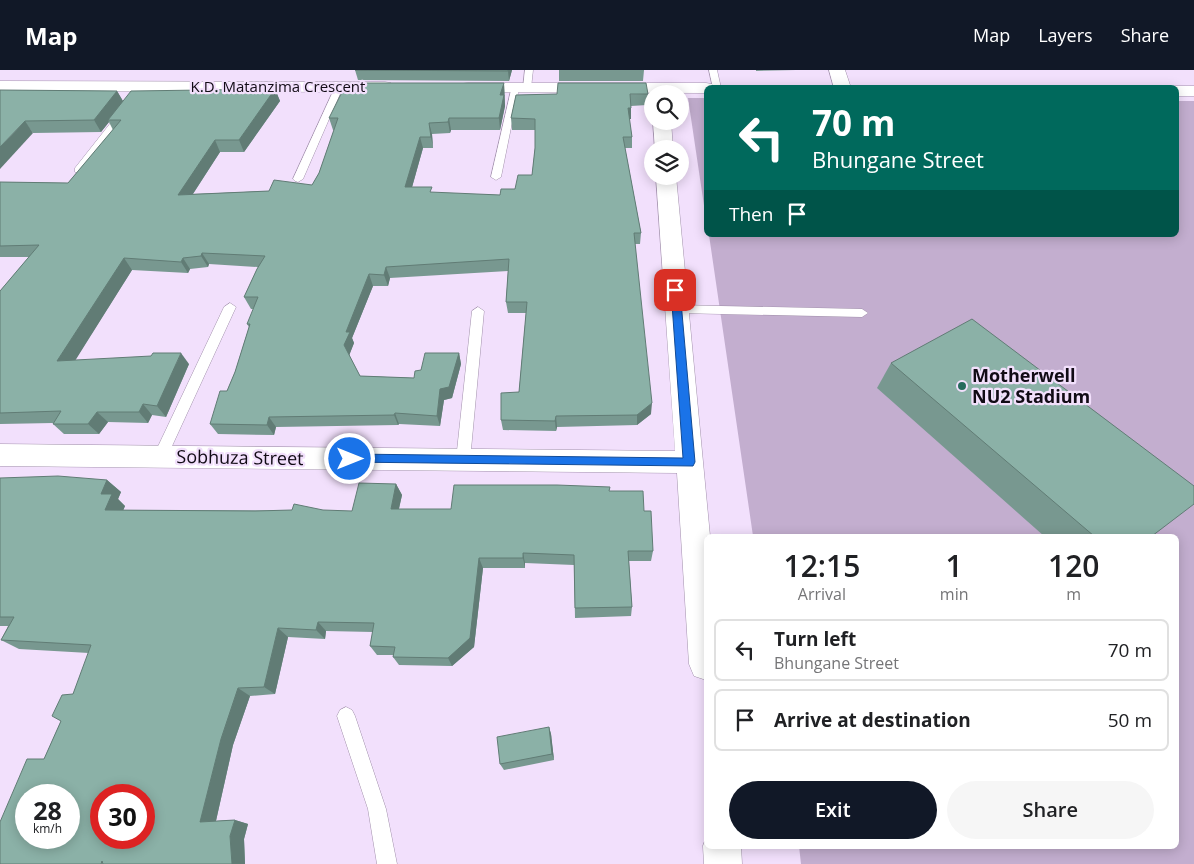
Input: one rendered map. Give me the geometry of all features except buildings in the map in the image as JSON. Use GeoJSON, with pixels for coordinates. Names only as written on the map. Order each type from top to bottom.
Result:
{"type":"FeatureCollection","features":[{"type":"Feature","properties":{"kind":"street"},"geometry":{"type":"LineString","coordinates":[[339,87],[346,70]]}},
{"type":"Feature","properties":{"kind":"street"},"geometry":{"type":"LineString","coordinates":[[837,70],[842,85]]}},
{"type":"Feature","properties":{"kind":"street","name":"K.D. Matanzima Crescent"},"geometry":{"type":"LineString","coordinates":[[0,86],[138,94],[339,87],[397,88]]}},
{"type":"Feature","properties":{"kind":"street"},"geometry":{"type":"LineString","coordinates":[[456,88],[644,91]]}},
{"type":"Feature","properties":{"kind":"street"},"geometry":{"type":"LineString","coordinates":[[689,89],[704,88]]}},
{"type":"Feature","properties":{"kind":"street"},"geometry":{"type":"LineString","coordinates":[[1179,91],[1194,91]]}},
{"type":"Feature","properties":{"kind":"street"},"geometry":{"type":"LineString","coordinates":[[667,185],[704,640]]}},
{"type":"Feature","properties":{"kind":"street","name":"Sobhuza Street"},"geometry":{"type":"LineString","coordinates":[[0,455],[689,462]]}},
{"type":"Feature","properties":{"kind":"street"},"geometry":{"type":"LineString","coordinates":[[722,849],[723,864]]}},
{"type":"Feature","properties":{"kind":"lane"},"geometry":{"type":"LineString","coordinates":[[496,176],[521,88],[529,70]]}},
{"type":"Feature","properties":{"kind":"lane"},"geometry":{"type":"LineString","coordinates":[[713,70],[717,85]]}},
{"type":"Feature","properties":{"kind":"lane"},"geometry":{"type":"LineString","coordinates":[[298,179],[339,87]]}},
{"type":"Feature","properties":{"kind":"lane"},"geometry":{"type":"LineString","coordinates":[[78,170],[138,94]]}},
{"type":"Feature","properties":{"kind":"lane"},"geometry":{"type":"LineString","coordinates":[[160,457],[230,307]]}},
{"type":"Feature","properties":{"kind":"lane"},"geometry":{"type":"LineString","coordinates":[[677,309],[862,313]]}},
{"type":"Feature","properties":{"kind":"lane"},"geometry":{"type":"LineString","coordinates":[[463,460],[478,311]]}},
{"type":"Feature","properties":{"kind":"lane"},"geometry":{"type":"LineString","coordinates":[[346,716],[377,809],[387,864]]}},
{"type":"Feature","properties":{"kind":"shaded area"},"geometry":{"type":"Polygon","coordinates":[[[689,98],[704,98],[704,206],[689,98]]]}},
{"type":"Feature","properties":{"kind":"shaded area","name":"Motherwell NU2 Stadium"},"geometry":{"type":"Polygon","coordinates":[[[1179,101],[1194,101],[1194,864],[801,864],[799,849],[1179,849],[1179,534],[753,534],[709,237],[1179,237],[1179,101]]]}},
{"type":"Feature","properties":{"kind":"place","name":"Motherwell NU2 Stadium"},"geometry":{"type":"Point","coordinates":[962,386]}},
{"type":"Feature","properties":{"kind":"route"},"geometry":{"type":"LineString","coordinates":[[350,459],[689,462],[675,290]]}}]}
